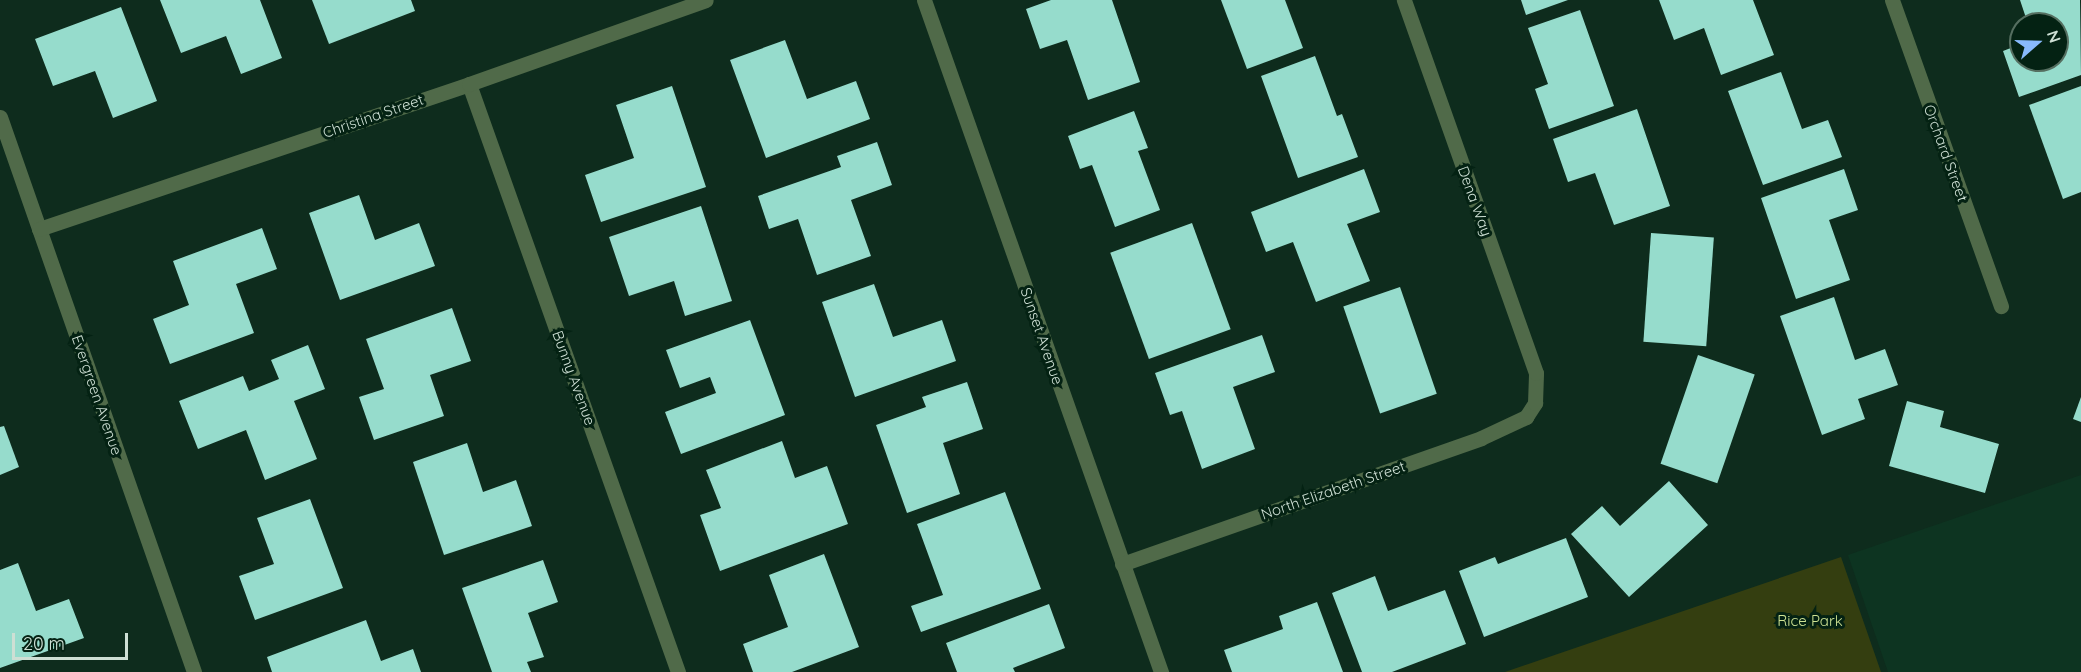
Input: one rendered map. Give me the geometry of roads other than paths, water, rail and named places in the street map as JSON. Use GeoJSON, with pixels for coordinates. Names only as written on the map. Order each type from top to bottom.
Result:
{"type":"FeatureCollection","features":[{"type":"Feature","properties":{"kind":"street","name":"Christina Street"},"geometry":{"type":"LineString","coordinates":[[39,229],[469,84],[706,0]]}},
{"type":"Feature","properties":{"kind":"street","name":"Sunset Avenue"},"geometry":{"type":"LineString","coordinates":[[924,0],[1161,672]]}},
{"type":"Feature","properties":{"kind":"street","name":"Dena Way"},"geometry":{"type":"LineString","coordinates":[[1404,0],[1536,373],[1535,403]]}},
{"type":"Feature","properties":{"kind":"street","name":"Orchard Street"},"geometry":{"type":"LineString","coordinates":[[1892,0],[2001,306]]}},
{"type":"Feature","properties":{"kind":"street","name":"Bunny Avenue"},"geometry":{"type":"LineString","coordinates":[[469,84],[678,672]]}},
{"type":"Feature","properties":{"kind":"street","name":"Evergreen Avenue"},"geometry":{"type":"LineString","coordinates":[[0,117],[194,672]]}},
{"type":"Feature","properties":{"kind":"street","name":"North Elizabeth Street"},"geometry":{"type":"LineString","coordinates":[[1122,564],[1481,438],[1526,417],[1535,403]]}},
{"type":"Feature","properties":{"kind":"park label","name":"Rice Park"},"geometry":{"type":"Point","coordinates":[1810,621]}}]}
